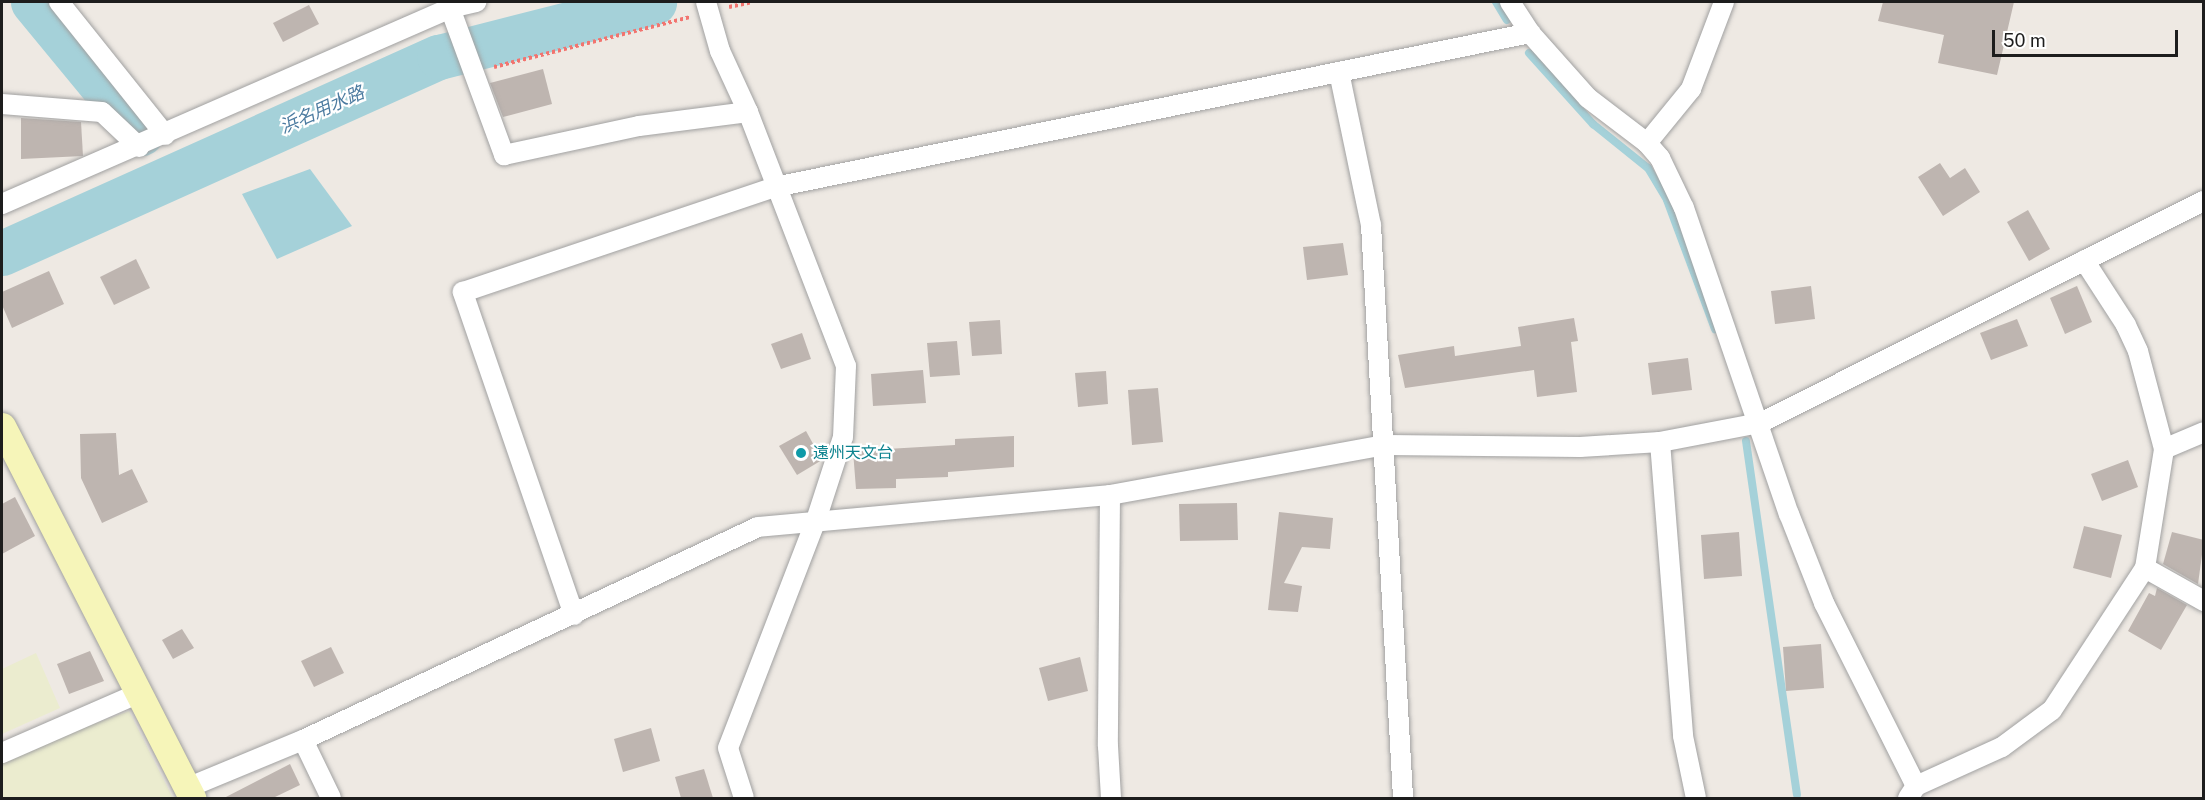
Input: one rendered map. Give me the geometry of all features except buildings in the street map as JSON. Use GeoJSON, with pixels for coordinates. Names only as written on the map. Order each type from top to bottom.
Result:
{"type":"FeatureCollection","features":[{"type":"Feature","properties":{"kind":"street"},"geometry":{"type":"LineString","coordinates":[[58,2],[165,135]]}},
{"type":"Feature","properties":{"kind":"street"},"geometry":{"type":"LineString","coordinates":[[2,204],[139,147],[450,8],[476,2]]}},
{"type":"Feature","properties":{"kind":"street"},"geometry":{"type":"LineString","coordinates":[[1510,2],[1530,33],[1588,98],[1647,143],[1660,158],[1684,207],[1760,423],[1788,514],[1824,603],[1912,792],[2002,747],[2052,710],[2145,568],[2164,448],[2138,351],[2126,324],[2084,260]]}},
{"type":"Feature","properties":{"kind":"street"},"geometry":{"type":"LineString","coordinates":[[1647,143],[1691,89],[1724,2]]}},
{"type":"Feature","properties":{"kind":"street"},"geometry":{"type":"LineString","coordinates":[[707,7],[720,51],[748,112],[775,187],[846,366],[843,436],[816,520],[728,748],[744,798]]}},
{"type":"Feature","properties":{"kind":"street"},"geometry":{"type":"LineString","coordinates":[[450,8],[504,155],[639,126],[748,112]]}},
{"type":"Feature","properties":{"kind":"street"},"geometry":{"type":"LineString","coordinates":[[574,615],[463,292],[775,187],[1530,33]]}},
{"type":"Feature","properties":{"kind":"street"},"geometry":{"type":"LineString","coordinates":[[1339,72],[1371,225],[1374,333],[1386,445],[1403,798]]}},
{"type":"Feature","properties":{"kind":"street"},"geometry":{"type":"LineString","coordinates":[[2,104],[102,112],[139,147]]}},
{"type":"Feature","properties":{"kind":"street"},"geometry":{"type":"LineString","coordinates":[[2,426],[189,793],[758,527],[1110,495],[1386,445],[1580,447],[1660,442],[1760,423],[2204,201]]}},
{"type":"Feature","properties":{"kind":"street"},"geometry":{"type":"LineString","coordinates":[[2164,448],[2204,432]]}},
{"type":"Feature","properties":{"kind":"street"},"geometry":{"type":"LineString","coordinates":[[1660,442],[1683,736],[1696,798]]}},
{"type":"Feature","properties":{"kind":"street"},"geometry":{"type":"LineString","coordinates":[[1110,495],[1108,746],[1111,798]]}},
{"type":"Feature","properties":{"kind":"street"},"geometry":{"type":"LineString","coordinates":[[2145,568],[2204,601]]}},
{"type":"Feature","properties":{"kind":"street"},"geometry":{"type":"LineString","coordinates":[[2,753],[137,694]]}},
{"type":"Feature","properties":{"kind":"street"},"geometry":{"type":"LineString","coordinates":[[303,740],[331,798]]}},
{"type":"Feature","properties":{"kind":"path"},"geometry":{"type":"LineString","coordinates":[[472,73],[707,7]]}},
{"type":"Feature","properties":{"kind":"green space"},"geometry":{"type":"Polygon","coordinates":[[[36,653],[60,708],[2,734],[2,669],[36,653]]]}},
{"type":"Feature","properties":{"kind":"green space"},"geometry":{"type":"Polygon","coordinates":[[[129,711],[173,798],[2,798],[2,758],[129,711]]]}},
{"type":"Feature","properties":{"kind":"water"},"geometry":{"type":"Polygon","coordinates":[[[310,169],[352,226],[277,259],[242,194],[310,169]]]}},
{"type":"Feature","properties":{"kind":"waterway"},"geometry":{"type":"LineString","coordinates":[[33,2],[141,133]]}},
{"type":"Feature","properties":{"kind":"waterway","name":"浜名用水路"},"geometry":{"type":"LineString","coordinates":[[2,253],[439,57],[654,2]]}},
{"type":"Feature","properties":{"kind":"waterway"},"geometry":{"type":"LineString","coordinates":[[1496,2],[1507,20]]}},
{"type":"Feature","properties":{"kind":"waterway"},"geometry":{"type":"LineString","coordinates":[[1529,53],[1593,124],[1648,168],[1667,200],[1715,329]]}},
{"type":"Feature","properties":{"kind":"waterway"},"geometry":{"type":"LineString","coordinates":[[1746,441],[1797,794]]}},
{"type":"Feature","properties":{"kind":"place","name":"遠州天文台"},"geometry":{"type":"Point","coordinates":[801,453]}}]}
